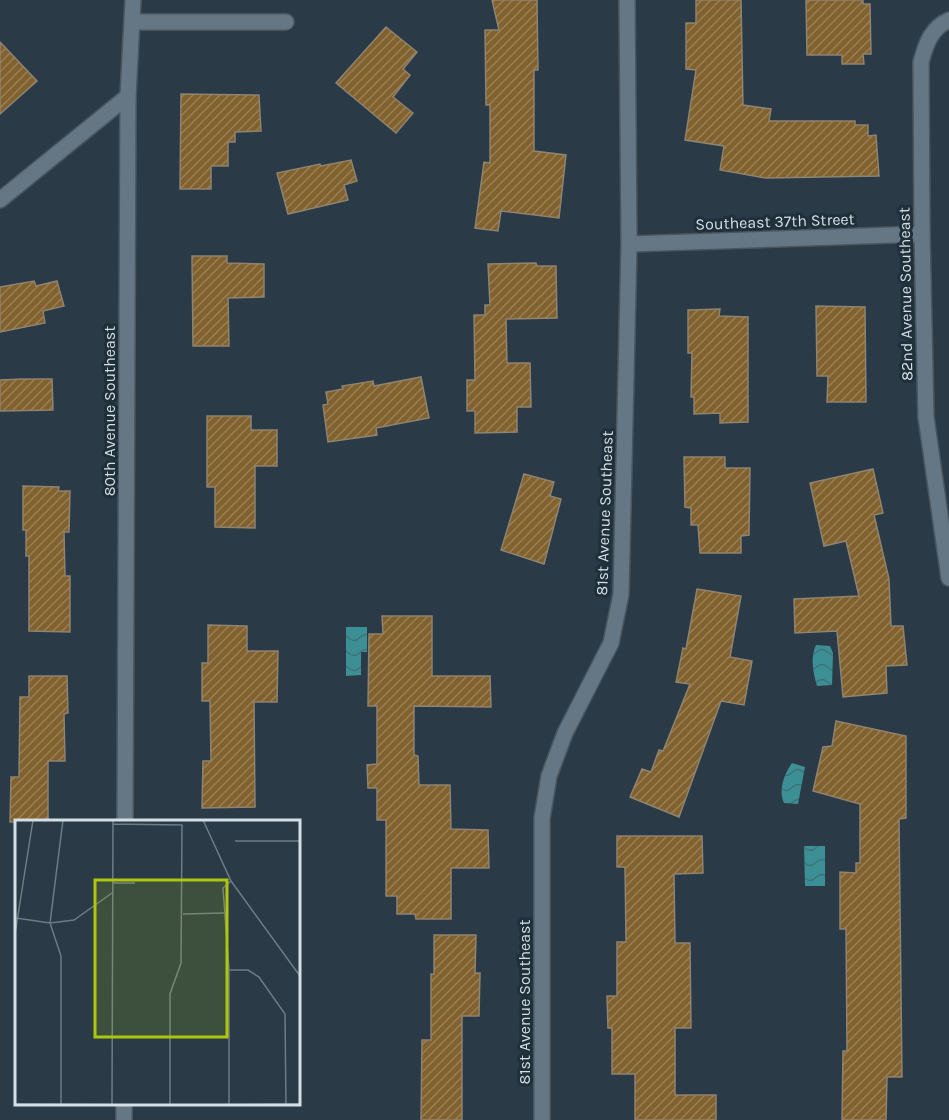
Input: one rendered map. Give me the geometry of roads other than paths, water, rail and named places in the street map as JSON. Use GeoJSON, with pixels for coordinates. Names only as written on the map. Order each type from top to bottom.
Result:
{"type":"FeatureCollection","features":[{"type":"Feature","properties":{"kind":"street","name":"80th Avenue Southeast"},"geometry":{"type":"LineString","coordinates":[[125,820],[128,96],[133,0]]}},
{"type":"Feature","properties":{"kind":"street","name":"81st Avenue Southeast"},"geometry":{"type":"LineString","coordinates":[[542,1120],[542,818],[549,776],[565,733],[611,643],[621,594],[629,244],[627,0]]}},
{"type":"Feature","properties":{"kind":"street","name":"82nd Avenue Southeast"},"geometry":{"type":"LineString","coordinates":[[949,20],[942,23],[928,38],[921,62],[926,417],[949,578]]}},
{"type":"Feature","properties":{"kind":"street"},"geometry":{"type":"LineString","coordinates":[[133,22],[286,22]]}},
{"type":"Feature","properties":{"kind":"street"},"geometry":{"type":"LineString","coordinates":[[0,200],[128,96]]}},
{"type":"Feature","properties":{"kind":"street","name":"Southeast 37th Street"},"geometry":{"type":"LineString","coordinates":[[629,244],[922,234]]}},
{"type":"Feature","properties":{"kind":"water"},"geometry":{"type":"Polygon","coordinates":[[[346,627],[367,627],[367,652],[361,652],[361,675],[346,676],[346,627]]]}},
{"type":"Feature","properties":{"kind":"water"},"geometry":{"type":"Polygon","coordinates":[[[816,645],[830,646],[833,653],[832,685],[817,686],[813,665],[816,645]]]}},
{"type":"Feature","properties":{"kind":"water"},"geometry":{"type":"Polygon","coordinates":[[[792,763],[805,767],[798,804],[784,803],[782,798],[783,783],[792,763]]]}},
{"type":"Feature","properties":{"kind":"water"},"geometry":{"type":"Polygon","coordinates":[[[804,846],[825,846],[825,886],[805,886],[804,846]]]}}]}
